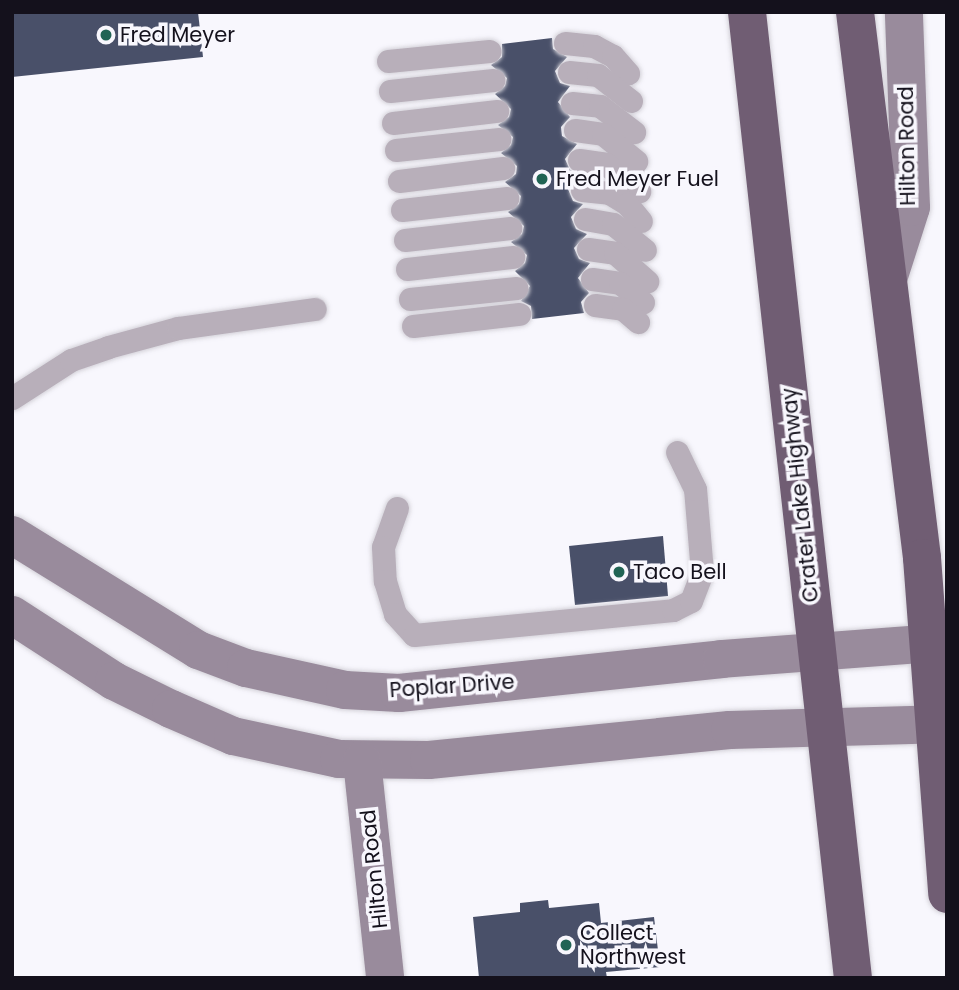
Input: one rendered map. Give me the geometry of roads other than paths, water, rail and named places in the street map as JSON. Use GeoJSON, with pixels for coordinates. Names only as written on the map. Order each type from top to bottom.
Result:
{"type":"FeatureCollection","features":[{"type":"Feature","properties":{"kind":"highway","name":"Crater Lake Highway"},"geometry":{"type":"LineString","coordinates":[[747,12],[853,978]]}},
{"type":"Feature","properties":{"kind":"highway"},"geometry":{"type":"LineString","coordinates":[[855,12],[938,643],[947,894]]}},
{"type":"Feature","properties":{"kind":"main road","name":"Hilton Road"},"geometry":{"type":"LineString","coordinates":[[889,276],[911,206],[904,12]]}},
{"type":"Feature","properties":{"kind":"main road","name":"Poplar Drive"},"geometry":{"type":"LineString","coordinates":[[12,535],[198,650],[246,668],[345,690],[441,690],[817,652],[938,643]]}},
{"type":"Feature","properties":{"kind":"main road"},"geometry":{"type":"LineString","coordinates":[[12,615],[114,681],[233,736],[300,754],[362,761],[429,760],[730,730],[940,724]]}},
{"type":"Feature","properties":{"kind":"main road","name":"Hilton Road"},"geometry":{"type":"LineString","coordinates":[[362,761],[385,978]]}},
{"type":"Feature","properties":{"kind":"lane"},"geometry":{"type":"LineString","coordinates":[[565,43],[594,46],[613,56],[628,73]]}},
{"type":"Feature","properties":{"kind":"lane"},"geometry":{"type":"LineString","coordinates":[[388,61],[490,51]]}},
{"type":"Feature","properties":{"kind":"lane"},"geometry":{"type":"LineString","coordinates":[[569,72],[598,75],[631,101]]}},
{"type":"Feature","properties":{"kind":"lane"},"geometry":{"type":"LineString","coordinates":[[390,91],[493,80]]}},
{"type":"Feature","properties":{"kind":"lane"},"geometry":{"type":"LineString","coordinates":[[572,103],[600,106],[634,132]]}},
{"type":"Feature","properties":{"kind":"lane"},"geometry":{"type":"LineString","coordinates":[[393,123],[497,111]]}},
{"type":"Feature","properties":{"kind":"lane"},"geometry":{"type":"LineString","coordinates":[[575,130],[603,134],[636,161]]}},
{"type":"Feature","properties":{"kind":"lane"},"geometry":{"type":"LineString","coordinates":[[396,150],[499,139]]}},
{"type":"Feature","properties":{"kind":"lane"},"geometry":{"type":"LineString","coordinates":[[579,160],[606,164],[639,191]]}},
{"type":"Feature","properties":{"kind":"lane"},"geometry":{"type":"LineString","coordinates":[[399,181],[503,168]]}},
{"type":"Feature","properties":{"kind":"lane"},"geometry":{"type":"LineString","coordinates":[[582,190],[609,194],[627,204],[641,221]]}},
{"type":"Feature","properties":{"kind":"lane"},"geometry":{"type":"LineString","coordinates":[[402,210],[506,198]]}},
{"type":"Feature","properties":{"kind":"lane"},"geometry":{"type":"LineString","coordinates":[[585,219],[613,223],[645,250]]}},
{"type":"Feature","properties":{"kind":"lane"},"geometry":{"type":"LineString","coordinates":[[405,240],[510,228]]}},
{"type":"Feature","properties":{"kind":"lane"},"geometry":{"type":"LineString","coordinates":[[589,249],[615,253],[643,302]]}},
{"type":"Feature","properties":{"kind":"lane"},"geometry":{"type":"LineString","coordinates":[[407,269],[513,257]]}},
{"type":"Feature","properties":{"kind":"lane"},"geometry":{"type":"LineString","coordinates":[[592,279],[620,283],[643,302]]}},
{"type":"Feature","properties":{"kind":"lane"},"geometry":{"type":"LineString","coordinates":[[410,299],[516,288]]}},
{"type":"Feature","properties":{"kind":"lane"},"geometry":{"type":"LineString","coordinates":[[595,305],[623,309],[643,302]]}},
{"type":"Feature","properties":{"kind":"lane"},"geometry":{"type":"LineString","coordinates":[[12,398],[71,360],[108,347],[178,328],[316,309]]}},
{"type":"Feature","properties":{"kind":"lane"},"geometry":{"type":"LineString","coordinates":[[413,326],[519,314]]}},
{"type":"Feature","properties":{"kind":"lane"},"geometry":{"type":"LineString","coordinates":[[397,508],[383,547],[386,581],[395,614],[414,635],[673,610],[691,601],[702,572],[695,489],[677,452]]}},
{"type":"Feature","properties":{"kind":"place","name":"Fred Meyer"},"geometry":{"type":"Point","coordinates":[106,35]}},
{"type":"Feature","properties":{"kind":"place","name":"Fred Meyer Fuel"},"geometry":{"type":"Point","coordinates":[542,179]}},
{"type":"Feature","properties":{"kind":"place","name":"Taco Bell"},"geometry":{"type":"Point","coordinates":[619,572]}},
{"type":"Feature","properties":{"kind":"place","name":"Collect Northwest"},"geometry":{"type":"Point","coordinates":[566,945]}}]}
